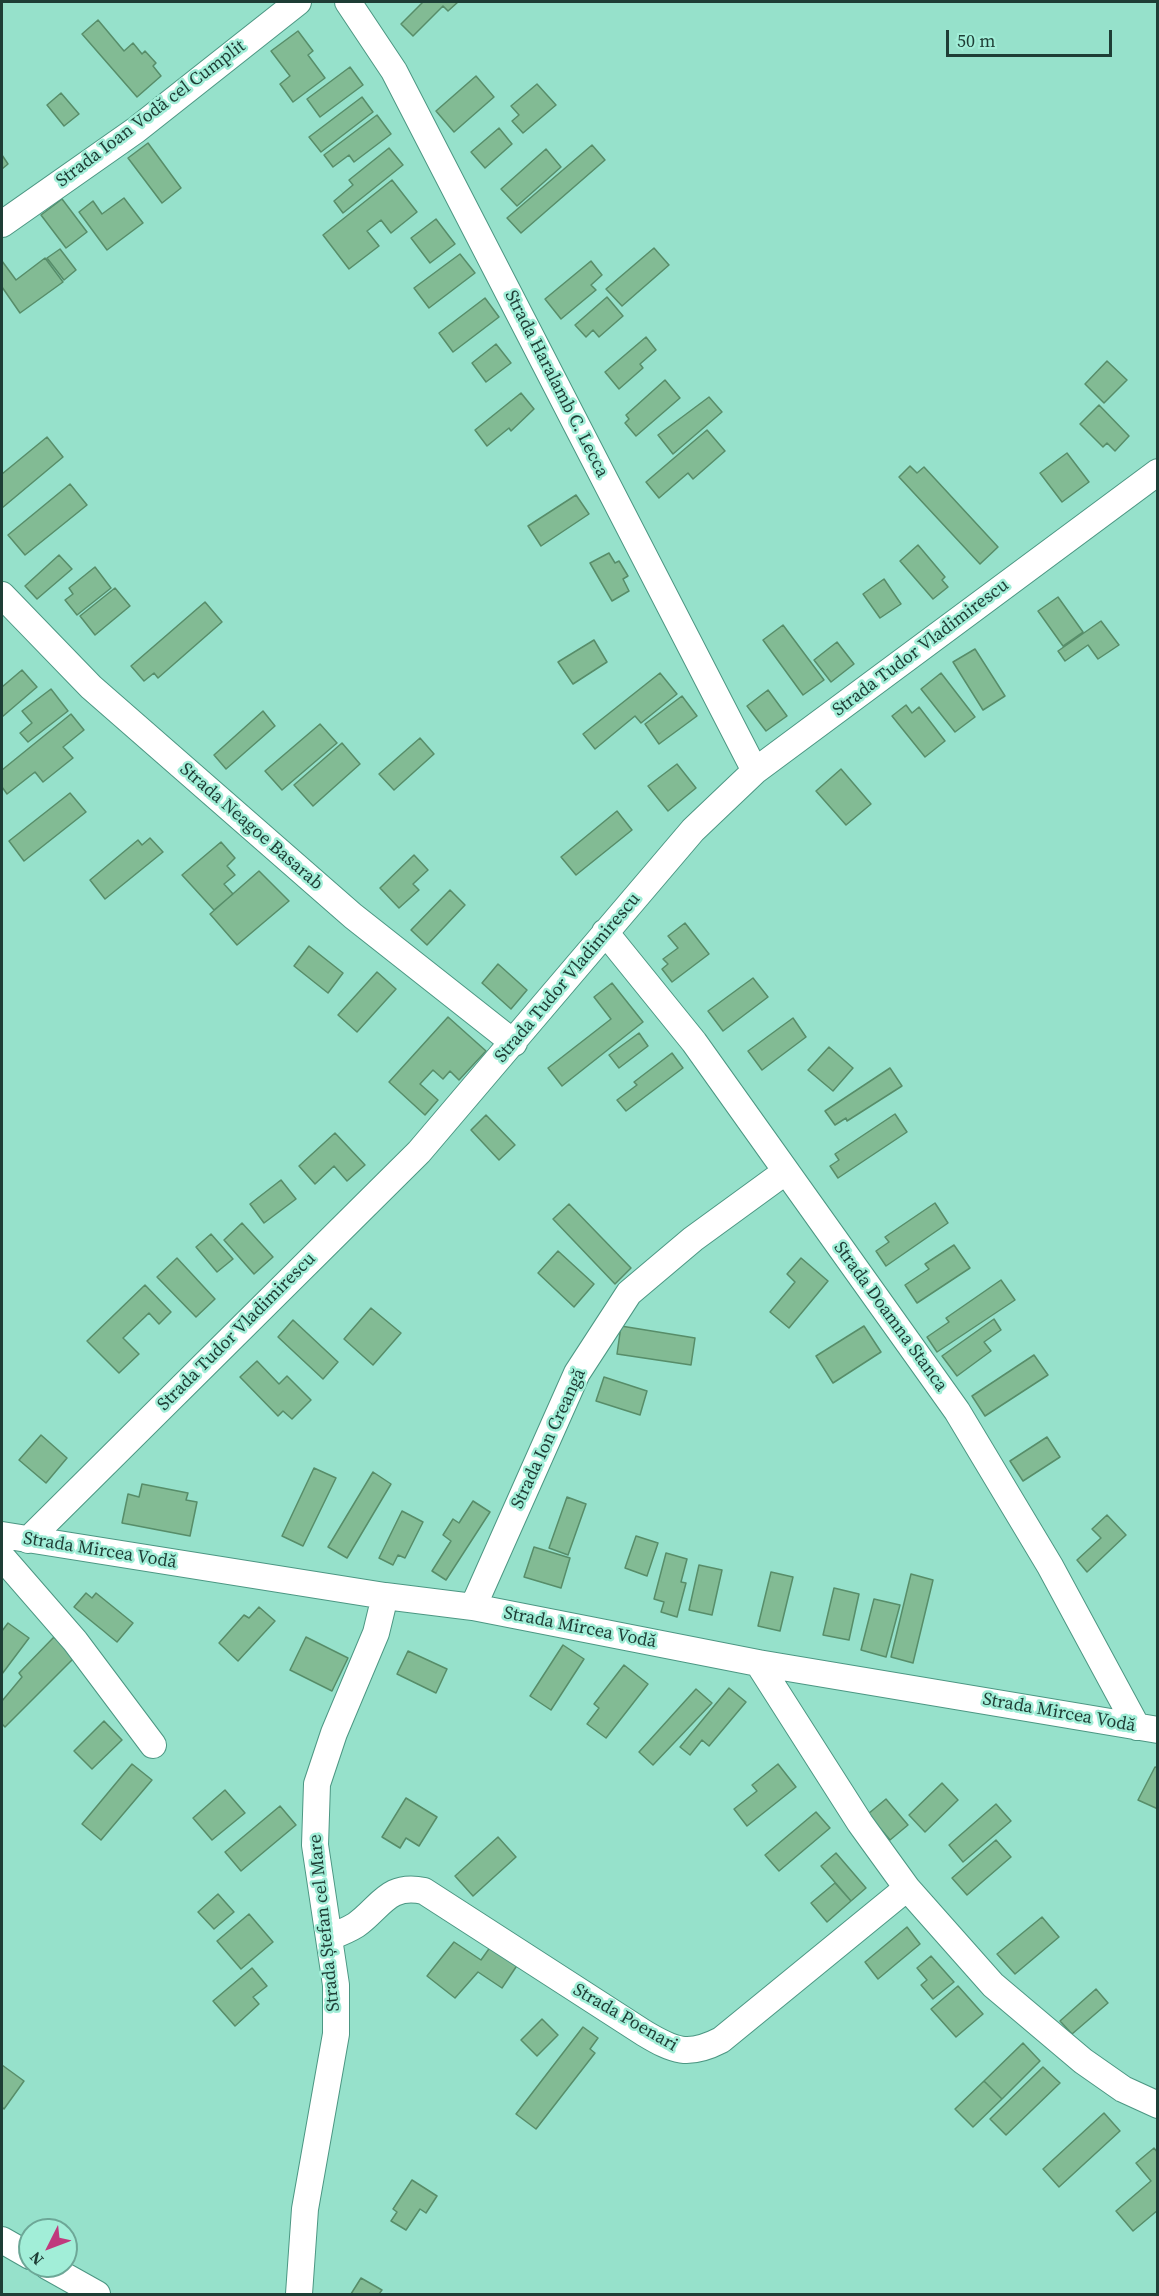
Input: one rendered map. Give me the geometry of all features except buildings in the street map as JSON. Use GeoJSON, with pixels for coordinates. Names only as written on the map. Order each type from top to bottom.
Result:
{"type":"FeatureCollection","features":[{"type":"Feature","properties":{"kind":"street","name":"Strada Ioan Vodă cel Cumplit"},"geometry":{"type":"LineString","coordinates":[[2,224],[136,130],[298,2]]}},
{"type":"Feature","properties":{"kind":"street","name":"Strada Haralamb C. Lecca"},"geometry":{"type":"LineString","coordinates":[[348,2],[394,71],[755,771]]}},
{"type":"Feature","properties":{"kind":"street","name":"Strada Tudor Vladimirescu"},"geometry":{"type":"LineString","coordinates":[[28,1540],[419,1152],[693,830],[755,771],[1158,472]]}},
{"type":"Feature","properties":{"kind":"street","name":"Strada Neagoe Basarab"},"geometry":{"type":"LineString","coordinates":[[2,595],[91,687],[353,916],[514,1043]]}},
{"type":"Feature","properties":{"kind":"street","name":"Strada Doamna Stanca"},"geometry":{"type":"LineString","coordinates":[[605,932],[694,1042],[957,1411],[1148,1728]]}},
{"type":"Feature","properties":{"kind":"street","name":"Strada Ion Creangă"},"geometry":{"type":"LineString","coordinates":[[473,1607],[577,1373],[629,1293],[693,1239],[785,1172]]}},
{"type":"Feature","properties":{"kind":"street","name":"Strada Mircea Vodă"},"geometry":{"type":"LineString","coordinates":[[2,1535],[385,1596],[473,1607],[758,1663],[1148,1728]]}},
{"type":"Feature","properties":{"kind":"street"},"geometry":{"type":"LineString","coordinates":[[2,1557],[75,1641],[153,1745]]}},
{"type":"Feature","properties":{"kind":"street","name":"Strada Ștefan cel Mare"},"geometry":{"type":"LineString","coordinates":[[299,2295],[305,2209],[336,2034],[336,1985],[315,1845],[317,1784],[334,1732],[376,1633],[385,1596]]}},
{"type":"Feature","properties":{"kind":"street"},"geometry":{"type":"LineString","coordinates":[[758,1663],[860,1823],[907,1888],[993,1985],[1083,2061],[1123,2089],[1158,2105]]}},
{"type":"Feature","properties":{"kind":"street","name":"Strada Poenari"},"geometry":{"type":"LineString","coordinates":[[330,1937],[355,1926],[394,1892],[408,1887],[424,1891],[644,2033],[664,2045],[685,2052],[705,2048],[721,2040],[907,1888]]}},
{"type":"Feature","properties":{"kind":"street"},"geometry":{"type":"LineString","coordinates":[[2,2240],[18,2249]]}},
{"type":"Feature","properties":{"kind":"street"},"geometry":{"type":"LineString","coordinates":[[68,2278],[97,2295]]}}]}
